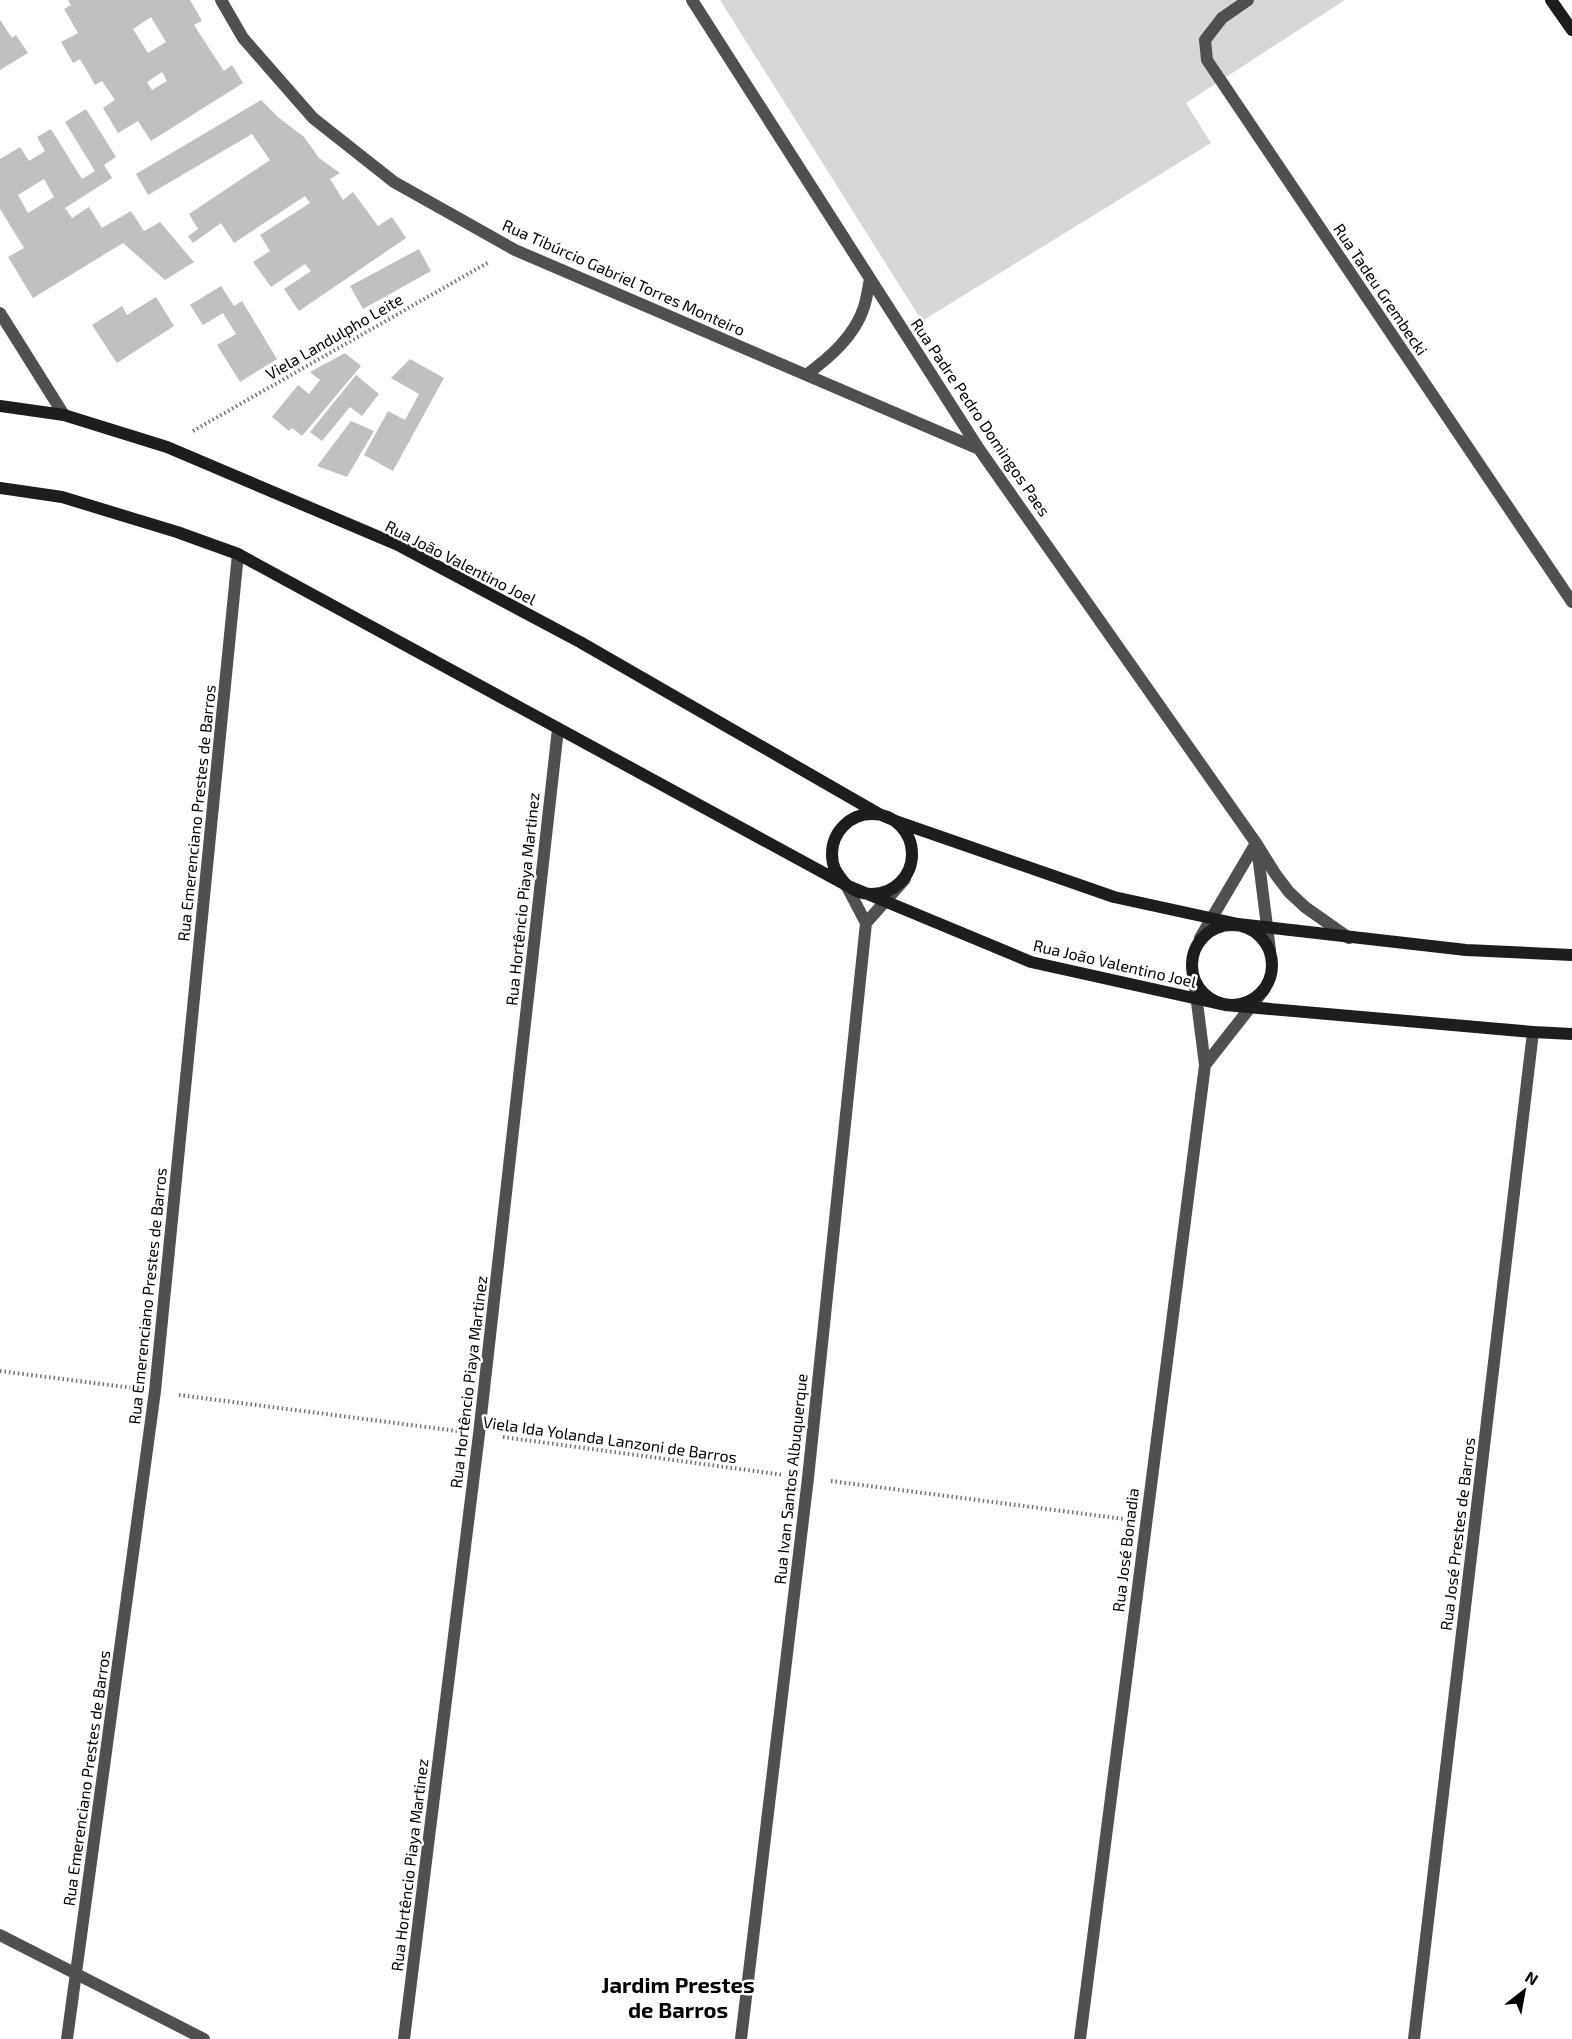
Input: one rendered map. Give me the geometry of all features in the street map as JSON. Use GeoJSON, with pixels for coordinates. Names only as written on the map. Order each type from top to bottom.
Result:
{"type":"FeatureCollection","features":[{"type":"Feature","properties":{"kind":"street","name":"Rua Tibúrcio Gabriel Torres Monteiro"},"geometry":{"type":"LineString","coordinates":[[221,0],[243,38],[313,118],[394,182],[515,250],[979,449]]}},
{"type":"Feature","properties":{"kind":"street","name":"Rua Padre Pedro Domingos Paes"},"geometry":{"type":"LineString","coordinates":[[692,0],[979,449],[1256,843],[1275,875],[1305,907],[1349,938]]}},
{"type":"Feature","properties":{"kind":"street","name":"Rua Tadeu Grembecki"},"geometry":{"type":"LineString","coordinates":[[1248,0],[1222,18],[1205,40],[1207,60],[1572,602]]}},
{"type":"Feature","properties":{"kind":"street"},"geometry":{"type":"LineString","coordinates":[[1551,0],[1572,30]]}},
{"type":"Feature","properties":{"kind":"street"},"geometry":{"type":"LineString","coordinates":[[806,375],[826,361],[849,336],[863,309],[870,279]]}},
{"type":"Feature","properties":{"kind":"street"},"geometry":{"type":"LineString","coordinates":[[0,313],[64,415]]}},
{"type":"Feature","properties":{"kind":"street","name":"Rua João Valentino Joel"},"geometry":{"type":"LineString","coordinates":[[0,406],[64,415],[167,447],[398,545],[580,642],[879,814],[898,822],[1114,897],[1212,919],[1349,938],[1466,950],[1572,955]]}},
{"type":"Feature","properties":{"kind":"street","name":"Rua João Valentino Joel"},"geometry":{"type":"LineString","coordinates":[[0,488],[62,497],[177,532],[238,554],[846,885],[1031,962],[1226,1005],[1572,1034]]}},
{"type":"Feature","properties":{"kind":"street","name":"Rua Emerenciano Prestes de Barros"},"geometry":{"type":"LineString","coordinates":[[67,2039],[155,1391],[238,554]]}},
{"type":"Feature","properties":{"kind":"street","name":"Rua Hortêncio Piaya Martinez"},"geometry":{"type":"LineString","coordinates":[[404,2039],[479,1434],[558,729]]}},
{"type":"Feature","properties":{"kind":"street"},"geometry":{"type":"LineString","coordinates":[[879,814],[858,815],[841,827],[832,847],[834,868],[866,922],[905,879],[913,860],[910,839],[898,822]]}},
{"type":"Feature","properties":{"kind":"street","name":"Rua Padre Pedro Domingos Paes"},"geometry":{"type":"LineString","coordinates":[[1256,843],[1270,950]]}},
{"type":"Feature","properties":{"kind":"street"},"geometry":{"type":"LineString","coordinates":[[1200,938],[1256,843]]}},
{"type":"Feature","properties":{"kind":"street"},"geometry":{"type":"LineString","coordinates":[[866,894],[888,891],[905,879]]}},
{"type":"Feature","properties":{"kind":"street","name":"Rua Ivan Santos Albuquerque"},"geometry":{"type":"LineString","coordinates":[[741,2039],[808,1478],[866,922]]}},
{"type":"Feature","properties":{"kind":"street","name":"Rua João Valentino Joel"},"geometry":{"type":"LineString","coordinates":[[1264,990],[1247,1003],[1226,1005],[1206,996],[1194,979],[1191,957],[1200,938],[1218,926],[1238,924],[1257,933],[1270,950]]}},
{"type":"Feature","properties":{"kind":"street"},"geometry":{"type":"LineString","coordinates":[[1205,1065],[1264,990],[1272,971],[1270,950]]}},
{"type":"Feature","properties":{"kind":"street","name":"Rua José Bonadia"},"geometry":{"type":"LineString","coordinates":[[1080,2039],[1205,1065],[1194,979]]}},
{"type":"Feature","properties":{"kind":"street","name":"Rua José Prestes de Barros"},"geometry":{"type":"LineString","coordinates":[[1414,2039],[1533,1032]]}},
{"type":"Feature","properties":{"kind":"street"},"geometry":{"type":"LineString","coordinates":[[0,1935],[204,2039]]}},
{"type":"Feature","properties":{"kind":"path","name":"Viela Landulpho Leite"},"geometry":{"type":"LineString","coordinates":[[167,447],[471,271],[515,250]]}},
{"type":"Feature","properties":{"kind":"path","name":"Viela Ida Yolanda Lanzoni de Barros"},"geometry":{"type":"LineString","coordinates":[[0,1371],[1145,1522]]}},
{"type":"Feature","properties":{"kind":"shaded area"},"geometry":{"type":"Polygon","coordinates":[[[720,0],[1345,0],[1186,103],[1211,143],[922,321],[720,0]]]}},
{"type":"Feature","properties":{"kind":"building"},"geometry":{"type":"Polygon","coordinates":[[[68,0],[190,0],[202,21],[194,25],[224,71],[232,65],[243,83],[151,141],[138,121],[118,133],[103,108],[115,100],[102,81],[95,85],[80,59],[73,63],[61,42],[78,33],[64,9],[71,5],[68,0]],[[151,17],[133,29],[148,53],[166,42],[151,17]],[[162,72],[147,82],[152,90],[167,81],[162,72]]]}},
{"type":"Feature","properties":{"kind":"building"},"geometry":{"type":"Polygon","coordinates":[[[0,20],[12,38],[16,35],[28,53],[0,70],[0,20]]]}},
{"type":"Feature","properties":{"kind":"building"},"geometry":{"type":"Polygon","coordinates":[[[261,100],[304,137],[319,158],[340,173],[330,179],[343,200],[353,192],[378,226],[392,217],[406,238],[299,311],[284,289],[311,271],[305,264],[271,287],[253,262],[270,251],[260,235],[310,203],[305,196],[234,243],[221,223],[193,243],[188,236],[198,229],[189,214],[270,160],[252,134],[148,195],[136,174],[261,100]]]}},
{"type":"Feature","properties":{"kind":"building"},"geometry":{"type":"Polygon","coordinates":[[[86,109],[116,157],[104,165],[112,178],[65,208],[72,218],[89,207],[102,228],[131,211],[144,231],[160,222],[194,262],[165,280],[123,243],[33,298],[8,257],[24,248],[0,209],[0,159],[20,147],[29,161],[45,151],[37,137],[51,129],[82,179],[95,171],[65,122],[86,109]],[[44,179],[18,195],[28,213],[54,197],[44,179]]]}},
{"type":"Feature","properties":{"kind":"building"},"geometry":{"type":"Polygon","coordinates":[[[419,249],[431,271],[363,309],[350,286],[419,249]]]}},
{"type":"Feature","properties":{"kind":"building"},"geometry":{"type":"Polygon","coordinates":[[[221,286],[234,306],[242,301],[277,359],[240,382],[217,345],[236,334],[223,313],[203,325],[190,305],[221,286]]]}},
{"type":"Feature","properties":{"kind":"building"},"geometry":{"type":"Polygon","coordinates":[[[156,297],[174,326],[117,363],[92,325],[122,306],[127,315],[156,297]]]}},
{"type":"Feature","properties":{"kind":"building"},"geometry":{"type":"Polygon","coordinates":[[[345,353],[361,366],[302,436],[292,428],[289,431],[272,417],[298,385],[309,394],[320,380],[310,372],[345,353]]]}},
{"type":"Feature","properties":{"kind":"building"},"geometry":{"type":"Polygon","coordinates":[[[410,359],[444,378],[393,471],[364,455],[388,411],[405,420],[419,394],[391,378],[410,359]]]}},
{"type":"Feature","properties":{"kind":"building"},"geometry":{"type":"Polygon","coordinates":[[[356,375],[379,394],[362,416],[350,407],[322,441],[310,432],[356,375]]]}},
{"type":"Feature","properties":{"kind":"building"},"geometry":{"type":"Polygon","coordinates":[[[351,421],[374,431],[347,477],[317,466],[351,421]]]}},
{"type":"Feature","properties":{"kind":"district","name":"Jardim Prestes de Barros"},"geometry":{"type":"Point","coordinates":[678,1997]}}]}
